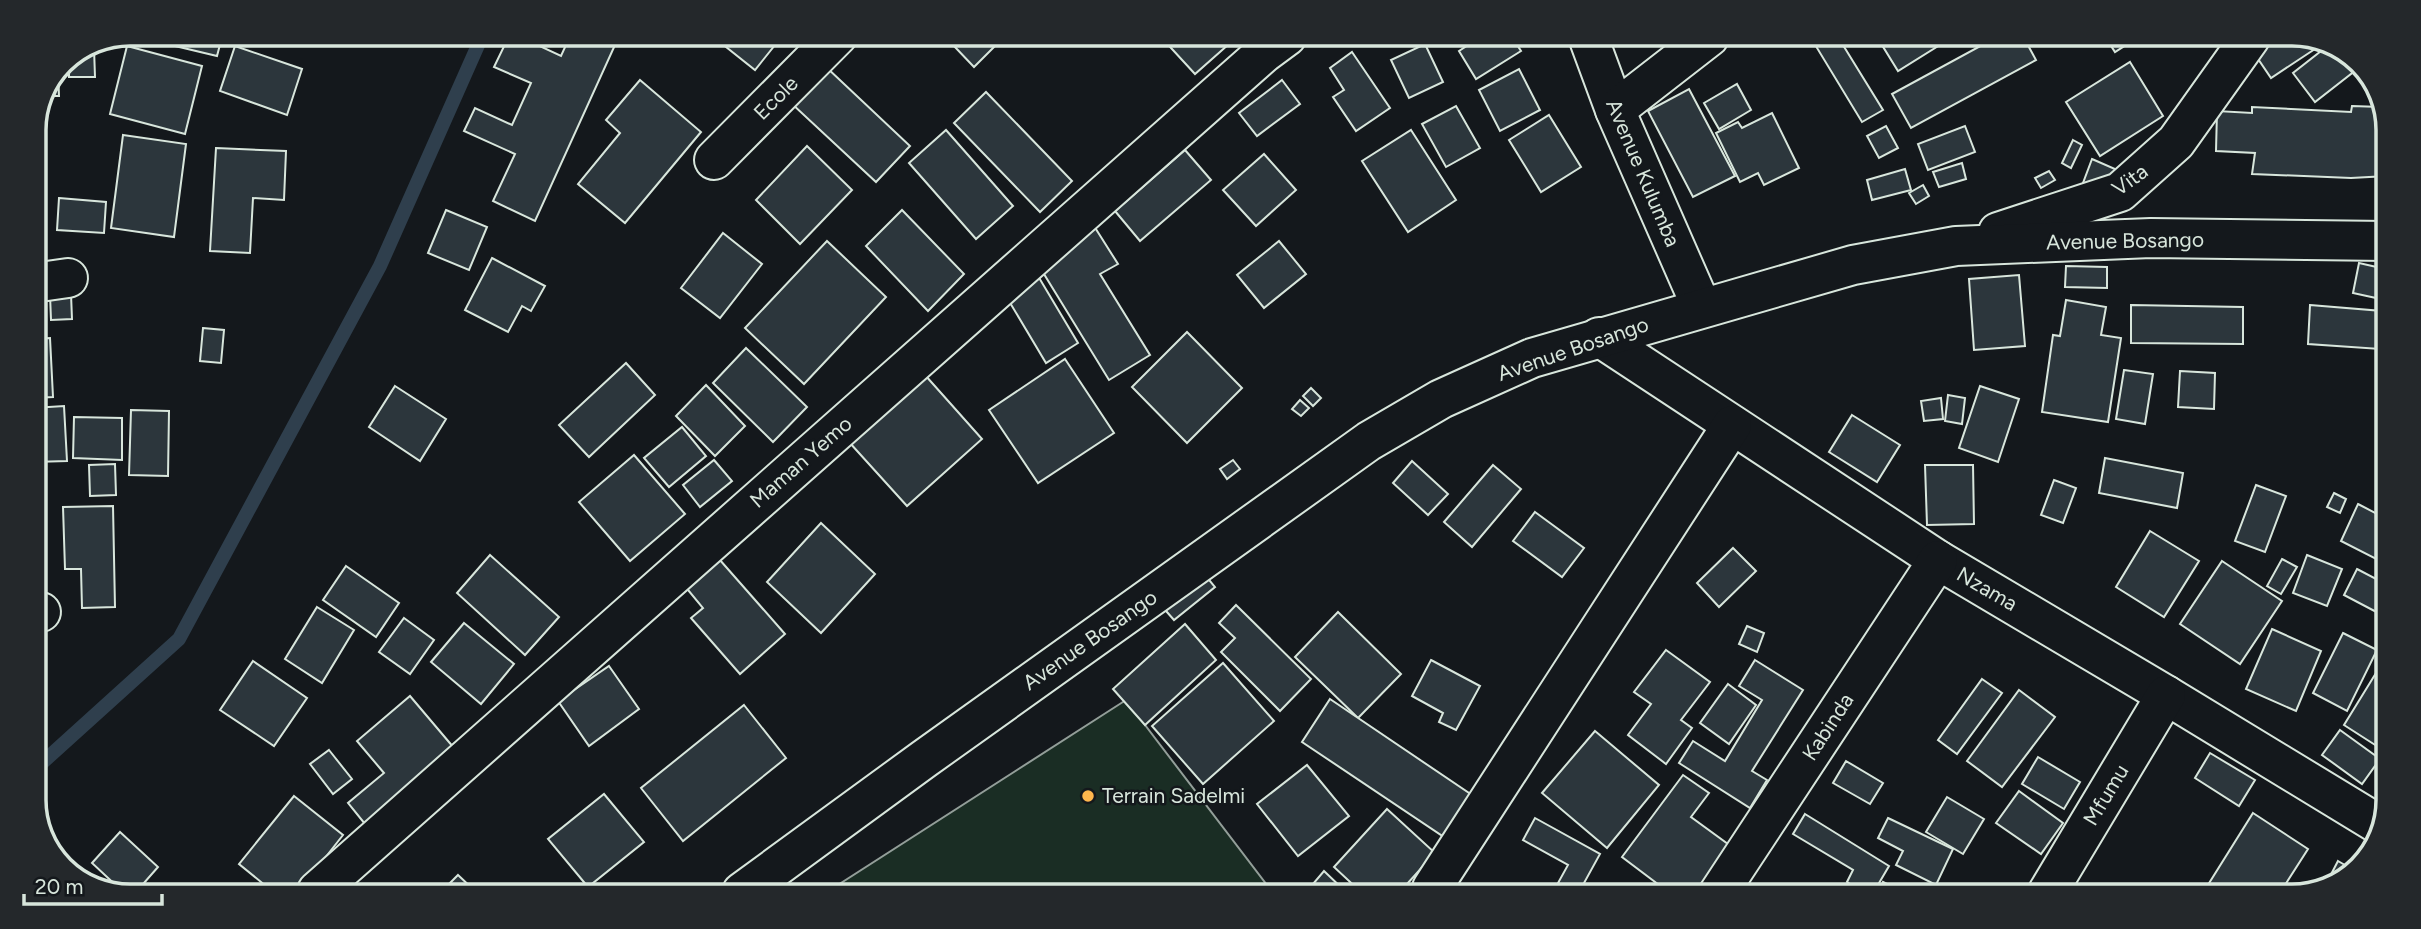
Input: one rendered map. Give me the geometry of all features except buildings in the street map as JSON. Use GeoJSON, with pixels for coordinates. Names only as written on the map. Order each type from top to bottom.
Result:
{"type":"FeatureCollection","features":[{"type":"Feature","properties":{"kind":"street","name":"Ecole"},"geometry":{"type":"LineString","coordinates":[[714,160],[827,46]]}},
{"type":"Feature","properties":{"kind":"street","name":"Maman Yemo"},"geometry":{"type":"LineString","coordinates":[[325,884],[1273,46]]}},
{"type":"Feature","properties":{"kind":"street","name":"Avenue Kulumba"},"geometry":{"type":"LineString","coordinates":[[1591,46],[1615,110],[1702,307]]}},
{"type":"Feature","properties":{"kind":"street"},"geometry":{"type":"LineString","coordinates":[[1615,110],[1697,46]]}},
{"type":"Feature","properties":{"kind":"street","name":"Vita"},"geometry":{"type":"LineString","coordinates":[[1956,246],[2120,192],[2176,142],[2244,46]]}},
{"type":"Feature","properties":{"kind":"street","name":"Avenue Bosango"},"geometry":{"type":"LineString","coordinates":[[753,884],[923,759],[1369,441],[1441,399],[1532,358],[1853,265],[1956,246],[2151,238],[2375,241]]}},
{"type":"Feature","properties":{"kind":"street","name":"Nzama"},"geometry":{"type":"LineString","coordinates":[[1600,337],[1938,560],[2373,821]]}},
{"type":"Feature","properties":{"kind":"street"},"geometry":{"type":"LineString","coordinates":[[1435,884],[1732,425]]}},
{"type":"Feature","properties":{"kind":"street","name":"Kabinda"},"geometry":{"type":"LineString","coordinates":[[1725,884],[1938,560]]}},
{"type":"Feature","properties":{"kind":"street","name":"Mfumu"},"geometry":{"type":"LineString","coordinates":[[2053,884],[2166,695]]}},
{"type":"Feature","properties":{"kind":"green space","name":"Terrain Sadelmi"},"geometry":{"type":"Polygon","coordinates":[[[1126,700],[1266,884],[839,884],[1126,700]]]}},
{"type":"Feature","properties":{"kind":"waterway"},"geometry":{"type":"LineString","coordinates":[[46,759],[179,639],[380,266],[478,46]]}},
{"type":"Feature","properties":{"kind":"place","name":"Terrain Sadelmi"},"geometry":{"type":"Point","coordinates":[1088,796]}}]}
